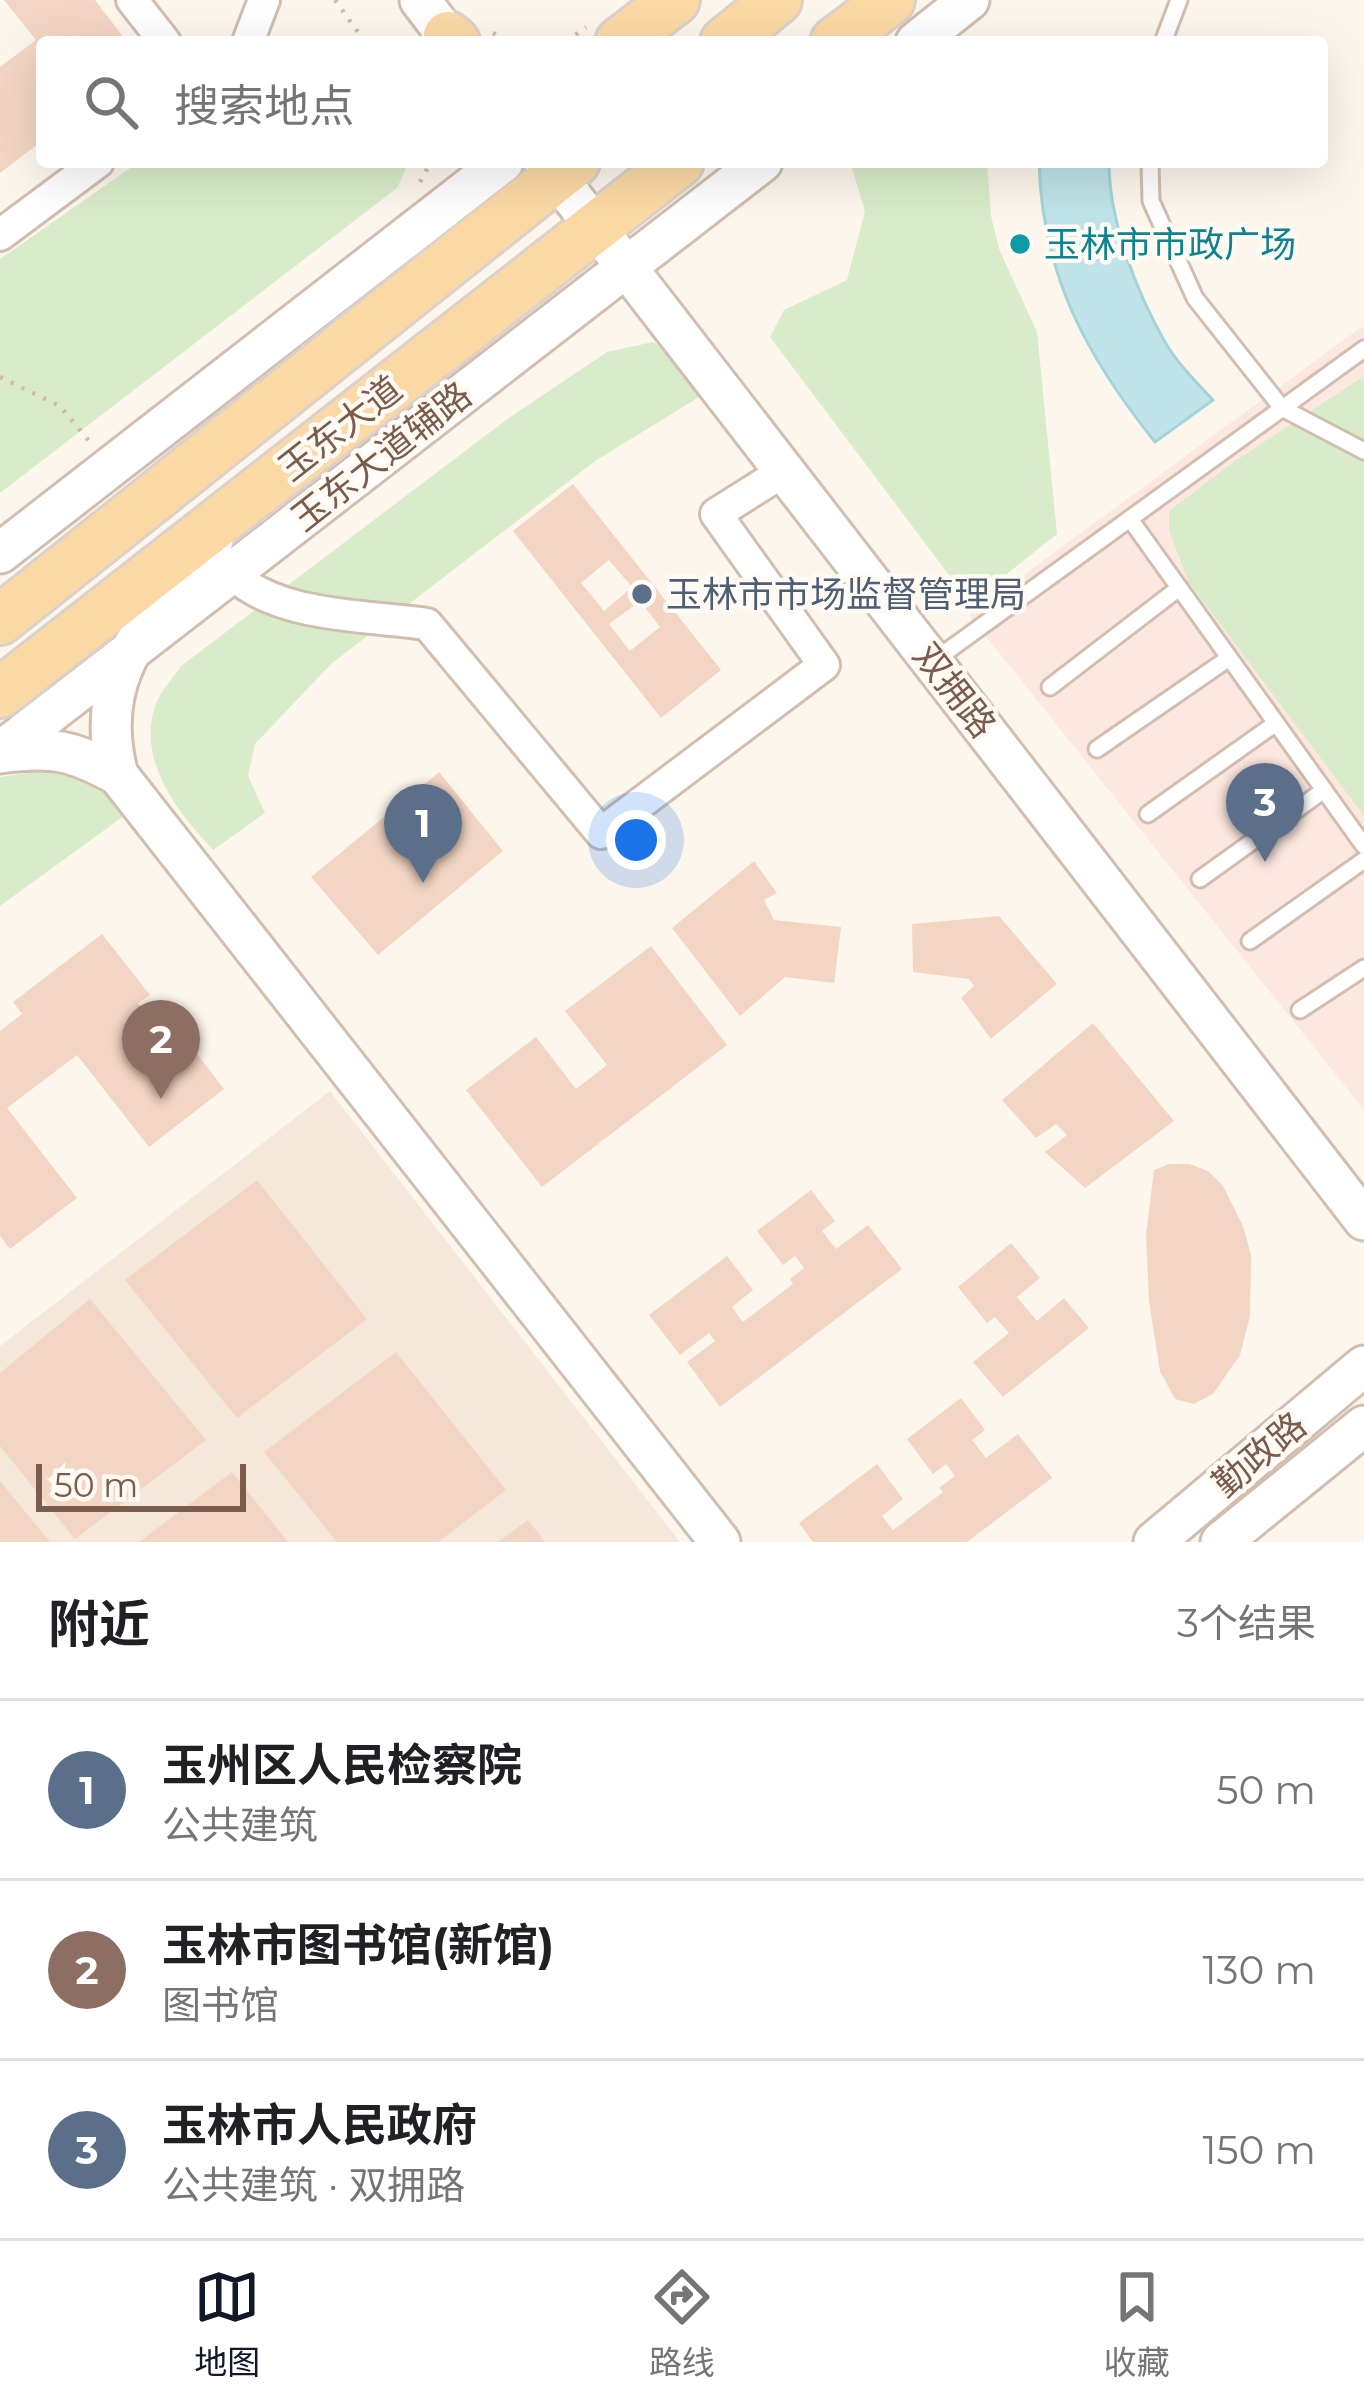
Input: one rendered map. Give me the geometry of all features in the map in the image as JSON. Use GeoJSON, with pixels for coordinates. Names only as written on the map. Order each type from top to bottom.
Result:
{"type":"FeatureCollection","features":[{"type":"Feature","properties":{"kind":"main road"},"geometry":{"type":"LineString","coordinates":[[628,36],[675,0]]}},
{"type":"Feature","properties":{"kind":"main road"},"geometry":{"type":"LineString","coordinates":[[732,36],[777,0]]}},
{"type":"Feature","properties":{"kind":"main road"},"geometry":{"type":"LineString","coordinates":[[843,36],[890,0]]}},
{"type":"Feature","properties":{"kind":"main road","name":"玉东大道"},"geometry":{"type":"LineString","coordinates":[[1,619],[558,168]]}},
{"type":"Feature","properties":{"kind":"main road","name":"玉东大道"},"geometry":{"type":"LineString","coordinates":[[0,693],[672,168]]}},
{"type":"Feature","properties":{"kind":"street"},"geometry":{"type":"LineString","coordinates":[[132,0],[160,36]]}},
{"type":"Feature","properties":{"kind":"street"},"geometry":{"type":"LineString","coordinates":[[250,36],[264,0]]}},
{"type":"Feature","properties":{"kind":"street"},"geometry":{"type":"LineString","coordinates":[[640,36],[685,0]]}},
{"type":"Feature","properties":{"kind":"street"},"geometry":{"type":"LineString","coordinates":[[924,36],[969,0]]}},
{"type":"Feature","properties":{"kind":"street"},"geometry":{"type":"LineString","coordinates":[[0,236],[90,168]]}},
{"type":"Feature","properties":{"kind":"street"},"geometry":{"type":"LineString","coordinates":[[0,553],[495,168]]}},
{"type":"Feature","properties":{"kind":"street","name":"双拥路"},"geometry":{"type":"LineString","coordinates":[[560,168],[597,227],[1364,1220]]}},
{"type":"Feature","properties":{"kind":"street","name":"玉东大道辅路"},"geometry":{"type":"LineString","coordinates":[[0,752],[131,652],[213,569],[278,537],[754,168]]}},
{"type":"Feature","properties":{"kind":"street"},"geometry":{"type":"LineString","coordinates":[[144,581],[213,569],[247,588],[304,608],[427,624],[601,833],[824,665],[716,514],[786,470]]}},
{"type":"Feature","properties":{"kind":"street"},"geometry":{"type":"LineString","coordinates":[[213,569],[234,510]]}},
{"type":"Feature","properties":{"kind":"street"},"geometry":{"type":"LineString","coordinates":[[131,652],[110,700],[109,740],[118,775],[720,1542]]}},
{"type":"Feature","properties":{"kind":"street"},"geometry":{"type":"LineString","coordinates":[[0,752],[75,752],[118,775]]}},
{"type":"Feature","properties":{"kind":"street","name":"勤政路"},"geometry":{"type":"LineString","coordinates":[[1154,1542],[1364,1366]]}},
{"type":"Feature","properties":{"kind":"street","name":"勤政路"},"geometry":{"type":"LineString","coordinates":[[1240,1536],[1364,1426]]}},
{"type":"Feature","properties":{"kind":"lane"},"geometry":{"type":"LineString","coordinates":[[1165,36],[1179,0]]}},
{"type":"Feature","properties":{"kind":"lane"},"geometry":{"type":"LineString","coordinates":[[1150,168],[1151,201],[1196,298],[1282,409],[1364,451]]}},
{"type":"Feature","properties":{"kind":"lane"},"geometry":{"type":"LineString","coordinates":[[933,661],[1364,350]]}},
{"type":"Feature","properties":{"kind":"lane"},"geometry":{"type":"LineString","coordinates":[[1130,519],[1364,845]]}},
{"type":"Feature","properties":{"kind":"lane"},"geometry":{"type":"LineString","coordinates":[[1050,687],[1179,588]]}},
{"type":"Feature","properties":{"kind":"lane"},"geometry":{"type":"LineString","coordinates":[[1097,748],[1229,658]]}},
{"type":"Feature","properties":{"kind":"lane"},"geometry":{"type":"LineString","coordinates":[[1148,814],[1276,723]]}},
{"type":"Feature","properties":{"kind":"lane"},"geometry":{"type":"LineString","coordinates":[[1200,879],[1324,790]]}},
{"type":"Feature","properties":{"kind":"lane"},"geometry":{"type":"LineString","coordinates":[[1250,941],[1364,860]]}},
{"type":"Feature","properties":{"kind":"lane"},"geometry":{"type":"LineString","coordinates":[[1300,1010],[1364,968]]}},
{"type":"Feature","properties":{"kind":"path"},"geometry":{"type":"LineString","coordinates":[[335,0],[360,36]]}},
{"type":"Feature","properties":{"kind":"path"},"geometry":{"type":"LineString","coordinates":[[413,193],[428,168]]}},
{"type":"Feature","properties":{"kind":"path"},"geometry":{"type":"LineString","coordinates":[[0,377],[60,406],[89,442]]}},
{"type":"Feature","properties":{"kind":"shaded area"},"geometry":{"type":"Polygon","coordinates":[[[1364,325],[1364,1110],[969,615],[1364,325]]]}},
{"type":"Feature","properties":{"kind":"shaded area"},"geometry":{"type":"Polygon","coordinates":[[[330,1091],[680,1542],[0,1542],[0,1346],[330,1091]]]}},
{"type":"Feature","properties":{"kind":"green space"},"geometry":{"type":"Polygon","coordinates":[[[130,168],[406,168],[397,188],[0,493],[0,259],[130,168]]]}},
{"type":"Feature","properties":{"kind":"green space"},"geometry":{"type":"Polygon","coordinates":[[[852,168],[987,168],[999,249],[1037,332],[1057,534],[970,603],[770,337],[784,310],[847,280],[865,211],[852,168]]]}},
{"type":"Feature","properties":{"kind":"green space"},"geometry":{"type":"Polygon","coordinates":[[[653,342],[684,358],[709,391],[595,461],[331,664],[255,744],[248,776],[265,813],[213,850],[164,785],[152,747],[155,706],[181,666],[510,417],[607,352],[653,342]]]}},
{"type":"Feature","properties":{"kind":"green space"},"geometry":{"type":"Polygon","coordinates":[[[1364,376],[1364,816],[1188,581],[1169,530],[1169,511],[1364,376]]]}},
{"type":"Feature","properties":{"kind":"green space"},"geometry":{"type":"Polygon","coordinates":[[[48,770],[92,784],[128,813],[0,906],[0,777],[48,770]]]}},
{"type":"Feature","properties":{"kind":"water"},"geometry":{"type":"Polygon","coordinates":[[[1039,168],[1109,168],[1119,231],[1144,301],[1170,350],[1213,400],[1155,442],[1108,378],[1072,312],[1042,203],[1039,168]]]}},
{"type":"Feature","properties":{"kind":"building"},"geometry":{"type":"Polygon","coordinates":[[[4,0],[95,0],[122,36],[36,36],[36,40],[4,0]]]}},
{"type":"Feature","properties":{"kind":"building"},"geometry":{"type":"Polygon","coordinates":[[[36,40],[36,146],[0,173],[0,67],[36,40]]]}},
{"type":"Feature","properties":{"kind":"building","name":"玉林市市场监督管理局"},"geometry":{"type":"Polygon","coordinates":[[[573,484],[721,670],[661,718],[513,531],[573,484]],[[609,560],[581,583],[604,611],[632,587],[609,560]],[[640,601],[609,624],[630,651],[660,627],[640,601]]]}},
{"type":"Feature","properties":{"kind":"building"},"geometry":{"type":"Polygon","coordinates":[[[439,772],[503,851],[378,955],[311,877],[439,772]]]}},
{"type":"Feature","properties":{"kind":"building"},"geometry":{"type":"Polygon","coordinates":[[[754,861],[777,893],[764,900],[774,920],[841,927],[834,983],[785,977],[740,1016],[672,928],[754,861]]]}},
{"type":"Feature","properties":{"kind":"building"},"geometry":{"type":"Polygon","coordinates":[[[999,916],[1057,984],[991,1039],[961,998],[974,986],[969,979],[913,972],[912,924],[999,916]]]}},
{"type":"Feature","properties":{"kind":"building"},"geometry":{"type":"Polygon","coordinates":[[[102,934],[150,995],[138,1003],[175,1050],[187,1041],[224,1089],[149,1147],[77,1055],[7,1108],[77,1198],[10,1249],[0,1236],[0,1031],[22,1014],[13,1002],[102,934]]]}},
{"type":"Feature","properties":{"kind":"building"},"geometry":{"type":"Polygon","coordinates":[[[651,946],[727,1045],[542,1187],[466,1090],[536,1037],[576,1089],[607,1065],[565,1011],[651,946]]]}},
{"type":"Feature","properties":{"kind":"building"},"geometry":{"type":"Polygon","coordinates":[[[1093,1023],[1174,1121],[1085,1188],[1045,1152],[1067,1135],[1056,1124],[1036,1138],[1002,1100],[1093,1023]]]}},
{"type":"Feature","properties":{"kind":"building"},"geometry":{"type":"Polygon","coordinates":[[[1170,1164],[1208,1171],[1223,1186],[1251,1255],[1250,1316],[1240,1355],[1213,1394],[1194,1404],[1175,1399],[1160,1371],[1149,1301],[1146,1235],[1154,1170],[1170,1164]]]}},
{"type":"Feature","properties":{"kind":"building"},"geometry":{"type":"Polygon","coordinates":[[[257,1180],[367,1319],[237,1418],[125,1280],[257,1180]]]}},
{"type":"Feature","properties":{"kind":"building"},"geometry":{"type":"Polygon","coordinates":[[[811,1190],[835,1221],[822,1231],[836,1249],[868,1225],[902,1269],[720,1407],[687,1362],[715,1341],[709,1333],[680,1355],[649,1315],[727,1256],[753,1290],[732,1307],[743,1322],[793,1284],[790,1279],[804,1268],[795,1256],[783,1265],[757,1231],[811,1190]]]}},
{"type":"Feature","properties":{"kind":"building"},"geometry":{"type":"Polygon","coordinates":[[[1011,1243],[1040,1278],[1017,1297],[1037,1321],[1064,1298],[1089,1328],[1003,1397],[973,1362],[1009,1333],[995,1317],[987,1323],[958,1287],[1011,1243]]]}},
{"type":"Feature","properties":{"kind":"building"},"geometry":{"type":"Polygon","coordinates":[[[90,1299],[206,1440],[75,1539],[0,1446],[0,1373],[90,1299]]]}},
{"type":"Feature","properties":{"kind":"building"},"geometry":{"type":"Polygon","coordinates":[[[396,1352],[506,1490],[438,1542],[337,1542],[264,1452],[396,1352]]]}},
{"type":"Feature","properties":{"kind":"building"},"geometry":{"type":"Polygon","coordinates":[[[961,1398],[985,1430],[972,1440],[986,1458],[1018,1434],[1052,1478],[967,1542],[813,1542],[799,1523],[877,1464],[903,1499],[882,1516],[893,1530],[943,1492],[939,1488],[955,1476],[946,1464],[933,1474],[907,1439],[961,1398]]]}},
{"type":"Feature","properties":{"kind":"building"},"geometry":{"type":"Polygon","coordinates":[[[232,1472],[288,1542],[139,1542],[232,1472]]]}},
{"type":"Feature","properties":{"kind":"building"},"geometry":{"type":"Polygon","coordinates":[[[0,1481],[50,1542],[0,1542],[0,1481]]]}},
{"type":"Feature","properties":{"kind":"building"},"geometry":{"type":"Polygon","coordinates":[[[528,1520],[545,1542],[498,1542],[528,1520]]]}},
{"type":"Feature","properties":{"kind":"place","name":"玉林市市政广场"},"geometry":{"type":"Point","coordinates":[1020,244]}},
{"type":"Feature","properties":{"kind":"place","name":"玉林市市场监督管理局"},"geometry":{"type":"Point","coordinates":[642,594]}},
{"type":"Feature","properties":{"kind":"place","name":"玉林市人民政府"},"geometry":{"type":"Point","coordinates":[1265,862]}},
{"type":"Feature","properties":{"kind":"place","name":"玉州区人民检察院"},"geometry":{"type":"Point","coordinates":[423,883]}},
{"type":"Feature","properties":{"kind":"place","name":"玉林市图书馆(新馆)"},"geometry":{"type":"Point","coordinates":[161,1099]}}]}
